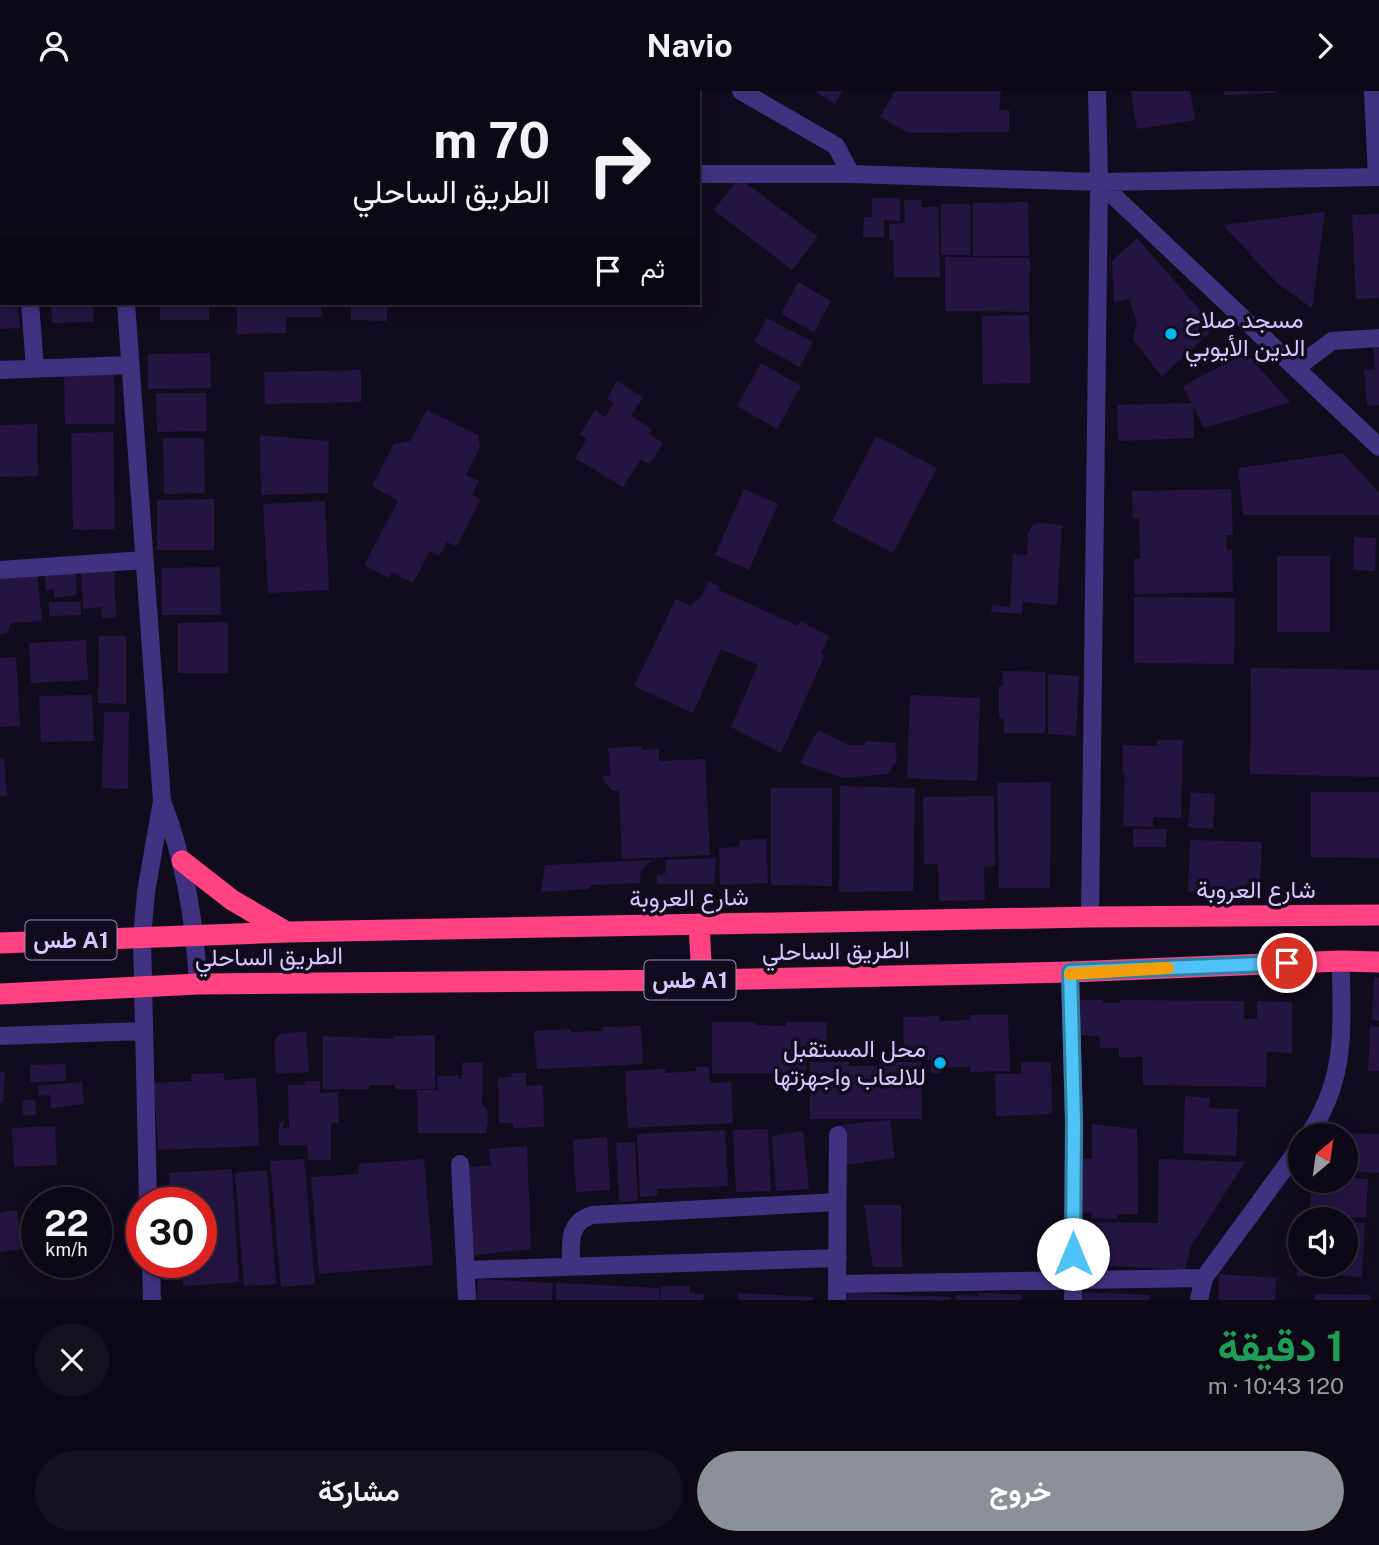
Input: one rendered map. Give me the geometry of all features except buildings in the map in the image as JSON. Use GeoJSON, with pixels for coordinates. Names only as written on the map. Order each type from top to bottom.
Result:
{"type":"FeatureCollection","features":[{"type":"Feature","properties":{"kind":"highway"},"geometry":{"type":"LineString","coordinates":[[182,861],[232,900],[287,932]]}},
{"type":"Feature","properties":{"kind":"highway","name":"شارع العروبة"},"geometry":{"type":"LineString","coordinates":[[0,943],[287,932],[1090,917],[1379,915]]}},
{"type":"Feature","properties":{"kind":"highway"},"geometry":{"type":"LineString","coordinates":[[699,924],[702,980]]}},
{"type":"Feature","properties":{"kind":"highway","name":"الطريق الساحلي"},"geometry":{"type":"LineString","coordinates":[[0,994],[198,984],[702,980],[1379,962]]}},
{"type":"Feature","properties":{"kind":"street"},"geometry":{"type":"LineString","coordinates":[[741,91],[836,146],[851,173]]}},
{"type":"Feature","properties":{"kind":"street"},"geometry":{"type":"LineString","coordinates":[[1090,917],[1099,182],[1097,91]]}},
{"type":"Feature","properties":{"kind":"street"},"geometry":{"type":"LineString","coordinates":[[700,174],[851,173],[1099,182],[1378,177],[1373,91]]}},
{"type":"Feature","properties":{"kind":"street"},"geometry":{"type":"LineString","coordinates":[[1099,182],[1379,447]]}},
{"type":"Feature","properties":{"kind":"street"},"geometry":{"type":"LineString","coordinates":[[30,305],[35,368]]}},
{"type":"Feature","properties":{"kind":"street"},"geometry":{"type":"LineString","coordinates":[[126,305],[162,801],[182,861],[195,935],[198,984]]}},
{"type":"Feature","properties":{"kind":"street"},"geometry":{"type":"LineString","coordinates":[[1296,368],[1332,341],[1379,338]]}},
{"type":"Feature","properties":{"kind":"street"},"geometry":{"type":"LineString","coordinates":[[0,370],[130,365]]}},
{"type":"Feature","properties":{"kind":"street"},"geometry":{"type":"LineString","coordinates":[[0,570],[144,560]]}},
{"type":"Feature","properties":{"kind":"street"},"geometry":{"type":"LineString","coordinates":[[148,1187],[142,938],[146,892],[162,801]]}},
{"type":"Feature","properties":{"kind":"street"},"geometry":{"type":"LineString","coordinates":[[1316,1123],[1333,1089],[1339,1066],[1342,1041],[1341,961]]}},
{"type":"Feature","properties":{"kind":"street"},"geometry":{"type":"LineString","coordinates":[[1070,972],[1074,1122],[1073,1300]]}},
{"type":"Feature","properties":{"kind":"street"},"geometry":{"type":"LineString","coordinates":[[0,1036],[143,1031]]}},
{"type":"Feature","properties":{"kind":"street"},"geometry":{"type":"LineString","coordinates":[[838,1135],[837,1292],[1204,1278]]}},
{"type":"Feature","properties":{"kind":"street"},"geometry":{"type":"LineString","coordinates":[[1199,1300],[1204,1278],[1288,1163]]}},
{"type":"Feature","properties":{"kind":"street"},"geometry":{"type":"LineString","coordinates":[[460,1164],[467,1300]]}},
{"type":"Feature","properties":{"kind":"street"},"geometry":{"type":"LineString","coordinates":[[571,1266],[573,1228],[577,1222],[592,1215],[837,1202]]}},
{"type":"Feature","properties":{"kind":"street"},"geometry":{"type":"LineString","coordinates":[[466,1270],[838,1258]]}},
{"type":"Feature","properties":{"kind":"street"},"geometry":{"type":"LineString","coordinates":[[151,1278],[152,1300]]}},
{"type":"Feature","properties":{"kind":"slow traffic"},"geometry":{"type":"LineString","coordinates":[[1070,974],[1168,968]]}},
{"type":"Feature","properties":{"kind":"place","name":"مسجد صلاح الدين الأيوبي"},"geometry":{"type":"Point","coordinates":[1171,334]}},
{"type":"Feature","properties":{"kind":"place","name":"محل المستقبل للالعاب واجهزتها"},"geometry":{"type":"Point","coordinates":[940,1063]}},
{"type":"Feature","properties":{"kind":"route"},"geometry":{"type":"LineString","coordinates":[[1073,1254],[1074,1122],[1070,972],[1287,963]]}}]}
